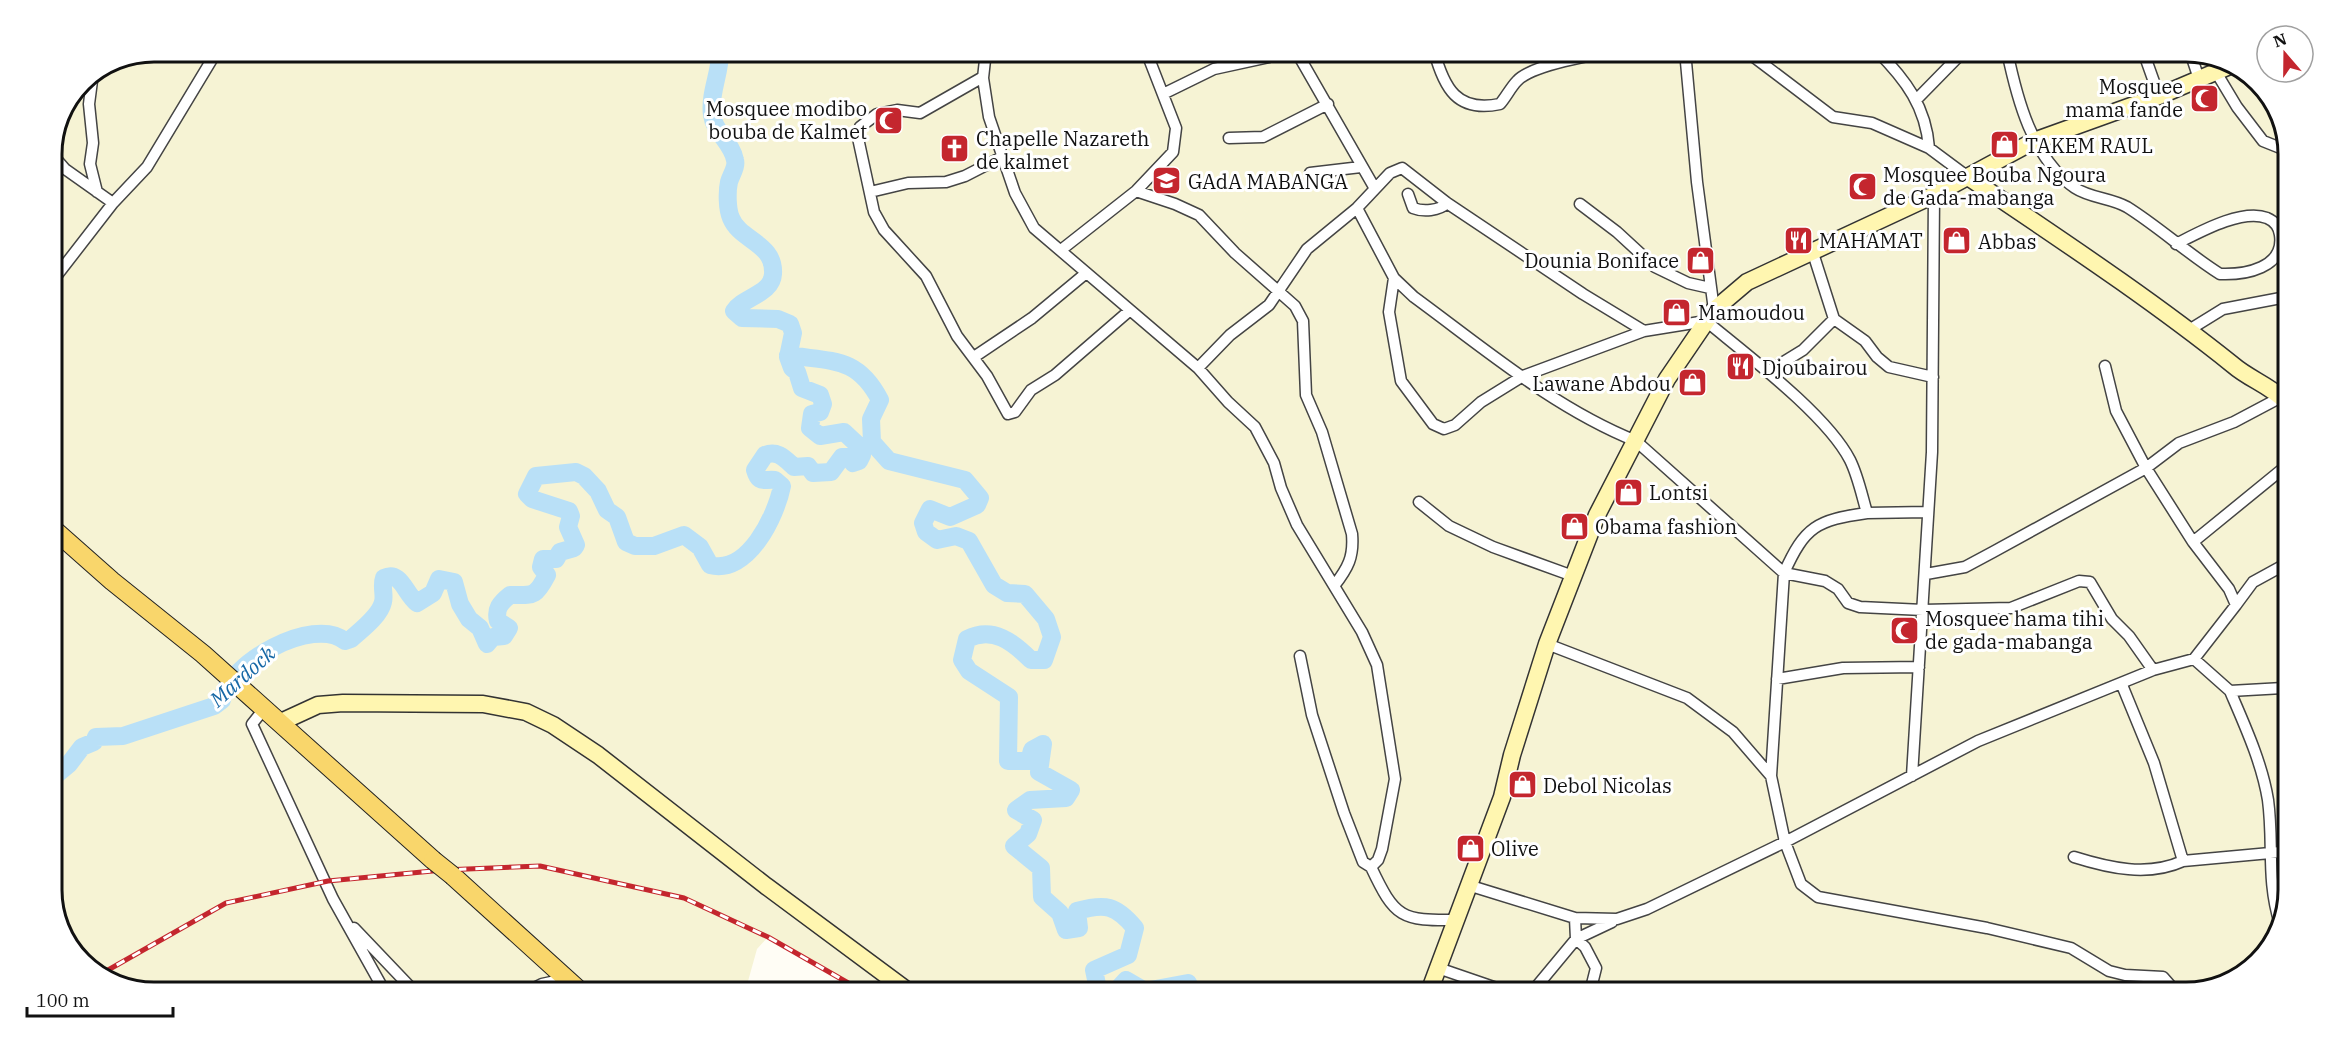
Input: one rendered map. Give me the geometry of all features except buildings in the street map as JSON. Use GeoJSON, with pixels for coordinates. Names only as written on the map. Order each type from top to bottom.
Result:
{"type":"FeatureCollection","features":[{"type":"Feature","properties":{"kind":"main road"},"geometry":{"type":"LineString","coordinates":[[62,537],[281,722],[570,982]]}},
{"type":"Feature","properties":{"kind":"street"},"geometry":{"type":"LineString","coordinates":[[62,270],[113,203],[147,167],[210,62]]}},
{"type":"Feature","properties":{"kind":"street"},"geometry":{"type":"LineString","coordinates":[[985,62],[983,76],[988,117],[1015,193],[1034,228],[1085,274],[1198,368],[1228,402],[1256,427],[1274,463],[1281,488],[1297,525],[1362,632],[1377,665],[1395,779],[1382,849],[1378,860],[1371,867]]}},
{"type":"Feature","properties":{"kind":"street"},"geometry":{"type":"LineString","coordinates":[[1061,250],[1136,191],[1173,153],[1176,128],[1150,62]]}},
{"type":"Feature","properties":{"kind":"street"},"geometry":{"type":"LineString","coordinates":[[1163,94],[1214,69],[1246,62]]}},
{"type":"Feature","properties":{"kind":"street"},"geometry":{"type":"LineString","coordinates":[[1303,62],[1374,187]]}},
{"type":"Feature","properties":{"kind":"street"},"geometry":{"type":"LineString","coordinates":[[1437,62],[1440,74],[1451,90],[1467,104],[1482,108],[1500,104],[1516,81],[1524,75],[1565,62]]}},
{"type":"Feature","properties":{"kind":"street"},"geometry":{"type":"LineString","coordinates":[[1686,62],[1710,288],[1710,315],[1838,442],[1851,461],[1867,513]]}},
{"type":"Feature","properties":{"kind":"street"},"geometry":{"type":"LineString","coordinates":[[1760,62],[1833,117],[1872,123],[1929,148],[2189,330],[2236,368],[2277,394]]}},
{"type":"Feature","properties":{"kind":"street"},"geometry":{"type":"LineString","coordinates":[[1886,62],[1916,100],[1927,123],[1929,148]]}},
{"type":"Feature","properties":{"kind":"street"},"geometry":{"type":"LineString","coordinates":[[1916,100],[1953,62]]}},
{"type":"Feature","properties":{"kind":"street"},"geometry":{"type":"LineString","coordinates":[[2010,62],[2034,141],[2057,172],[2077,189],[2126,207],[2220,274],[2236,275],[2253,271],[2270,262],[2277,254]]}},
{"type":"Feature","properties":{"kind":"street"},"geometry":{"type":"LineString","coordinates":[[2148,62],[2159,96]]}},
{"type":"Feature","properties":{"kind":"street"},"geometry":{"type":"LineString","coordinates":[[2193,62],[2199,80]]}},
{"type":"Feature","properties":{"kind":"street"},"geometry":{"type":"LineString","coordinates":[[1433,982],[1471,886],[1502,797],[1512,755],[1547,644],[1597,515],[1667,379],[1710,315],[1747,282],[1934,195],[2034,141],[2159,96],[2222,70]]}},
{"type":"Feature","properties":{"kind":"street"},"geometry":{"type":"LineString","coordinates":[[2217,72],[2237,107],[2263,141],[2277,147]]}},
{"type":"Feature","properties":{"kind":"street"},"geometry":{"type":"LineString","coordinates":[[983,76],[920,113],[897,110],[877,114],[864,121],[860,127],[858,138],[874,212],[884,230],[926,276],[957,336],[974,357],[1008,414],[1011,415],[1031,390],[1055,375],[1129,311]]}},
{"type":"Feature","properties":{"kind":"street"},"geometry":{"type":"LineString","coordinates":[[91,85],[89,104],[93,143],[90,164],[97,192]]}},
{"type":"Feature","properties":{"kind":"street"},"geometry":{"type":"LineString","coordinates":[[1229,138],[1263,137],[1328,104]]}},
{"type":"Feature","properties":{"kind":"street"},"geometry":{"type":"LineString","coordinates":[[870,192],[909,183],[946,182],[966,176],[1002,157]]}},
{"type":"Feature","properties":{"kind":"street"},"geometry":{"type":"LineString","coordinates":[[62,166],[113,203]]}},
{"type":"Feature","properties":{"kind":"street"},"geometry":{"type":"LineString","coordinates":[[1310,173],[1361,167]]}},
{"type":"Feature","properties":{"kind":"street"},"geometry":{"type":"LineString","coordinates":[[1198,368],[1230,335],[1269,305],[1280,292],[1307,249],[1357,208],[1374,187],[1390,173],[1402,168],[1447,203],[1583,294],[1644,331]]}},
{"type":"Feature","properties":{"kind":"street"},"geometry":{"type":"LineString","coordinates":[[1136,191],[1199,215],[1235,253],[1295,306],[1302,321],[1306,395],[1322,432],[1352,534],[1353,551],[1348,568],[1334,586]]}},
{"type":"Feature","properties":{"kind":"street"},"geometry":{"type":"LineString","coordinates":[[1408,194],[1413,208],[1417,210],[1440,209],[1447,203]]}},
{"type":"Feature","properties":{"kind":"street"},"geometry":{"type":"LineString","coordinates":[[1912,776],[1932,452],[1934,195]]}},
{"type":"Feature","properties":{"kind":"street"},"geometry":{"type":"LineString","coordinates":[[1580,204],[1617,232],[1655,267],[1688,283],[1710,288]]}},
{"type":"Feature","properties":{"kind":"street"},"geometry":{"type":"LineString","coordinates":[[1357,208],[1394,278],[1414,297],[1575,411],[1607,429],[1636,441],[1784,573],[1825,581],[1838,590],[1848,603],[1860,607],[1923,610],[2011,608],[2079,581],[2090,582],[2112,619],[2129,636],[2153,670]]}},
{"type":"Feature","properties":{"kind":"street"},"geometry":{"type":"LineString","coordinates":[[2176,244],[2205,229],[2236,218],[2266,217],[2274,222],[2277,230]]}},
{"type":"Feature","properties":{"kind":"street"},"geometry":{"type":"LineString","coordinates":[[1812,250],[1834,320],[1865,341],[1877,357],[1889,367],[1933,377]]}},
{"type":"Feature","properties":{"kind":"street"},"geometry":{"type":"LineString","coordinates":[[974,357],[1032,318],[1085,274]]}},
{"type":"Feature","properties":{"kind":"street"},"geometry":{"type":"LineString","coordinates":[[1394,278],[1389,312],[1401,381],[1433,424],[1444,429],[1455,425],[1481,402],[1523,376],[1644,331],[1710,315]]}},
{"type":"Feature","properties":{"kind":"street"},"geometry":{"type":"LineString","coordinates":[[2189,330],[2223,309],[2277,299]]}},
{"type":"Feature","properties":{"kind":"street"},"geometry":{"type":"LineString","coordinates":[[1767,372],[1803,350],[1834,320]]}},
{"type":"Feature","properties":{"kind":"street"},"geometry":{"type":"LineString","coordinates":[[2105,366],[2116,411],[2146,468],[2193,542],[2229,589],[2236,605]]}},
{"type":"Feature","properties":{"kind":"street"},"geometry":{"type":"LineString","coordinates":[[1926,574],[1965,567],[2146,468],[2179,443],[2234,422],[2277,401]]}},
{"type":"Feature","properties":{"kind":"street"},"geometry":{"type":"LineString","coordinates":[[2193,542],[2277,473]]}},
{"type":"Feature","properties":{"kind":"street"},"geometry":{"type":"LineString","coordinates":[[1419,502],[1449,526],[1493,547],[1574,576]]}},
{"type":"Feature","properties":{"kind":"street"},"geometry":{"type":"LineString","coordinates":[[1927,512],[1867,513],[1834,517],[1811,528],[1795,546],[1784,573],[1772,776],[1785,842],[1801,884],[1818,897],[1988,928],[2071,948],[2109,971],[2125,975],[2163,977],[2167,982]]}},
{"type":"Feature","properties":{"kind":"street"},"geometry":{"type":"LineString","coordinates":[[1540,982],[1576,939],[1617,919],[1647,909],[1785,842],[1978,741],[2122,685],[2153,670],[2194,659],[2253,582],[2278,569]]}},
{"type":"Feature","properties":{"kind":"street"},"geometry":{"type":"LineString","coordinates":[[1547,644],[1687,698],[1733,732],[1772,776]]}},
{"type":"Feature","properties":{"kind":"street"},"geometry":{"type":"LineString","coordinates":[[1300,656],[1312,715],[1344,813],[1363,862],[1371,867],[1387,900],[1405,916],[1421,920],[1457,920]]}},
{"type":"Feature","properties":{"kind":"street"},"geometry":{"type":"LineString","coordinates":[[2194,659],[2230,691],[2251,740],[2268,800],[2275,852],[2273,900],[2275,909]]}},
{"type":"Feature","properties":{"kind":"street"},"geometry":{"type":"LineString","coordinates":[[1777,679],[1843,668],[1919,667]]}},
{"type":"Feature","properties":{"kind":"street"},"geometry":{"type":"LineString","coordinates":[[2122,685],[2154,763],[2183,861]]}},
{"type":"Feature","properties":{"kind":"street"},"geometry":{"type":"LineString","coordinates":[[2230,691],[2278,688]]}},
{"type":"Feature","properties":{"kind":"street"},"geometry":{"type":"LineString","coordinates":[[281,722],[318,705],[343,703],[483,704],[526,712],[553,725],[598,755],[766,886],[896,982]]}},
{"type":"Feature","properties":{"kind":"street"},"geometry":{"type":"LineString","coordinates":[[260,706],[252,724],[344,917],[380,982]]}},
{"type":"Feature","properties":{"kind":"street"},"geometry":{"type":"LineString","coordinates":[[2074,857],[2127,869],[2171,867],[2183,861],[2275,852]]}},
{"type":"Feature","properties":{"kind":"street"},"geometry":{"type":"LineString","coordinates":[[1471,886],[1575,918],[1617,919]]}},
{"type":"Feature","properties":{"kind":"street"},"geometry":{"type":"LineString","coordinates":[[344,917],[406,982]]}},
{"type":"Feature","properties":{"kind":"street"},"geometry":{"type":"LineString","coordinates":[[1575,918],[1576,939],[1585,947],[1596,968],[1592,982]]}},
{"type":"Feature","properties":{"kind":"street"},"geometry":{"type":"LineString","coordinates":[[1438,968],[1479,982]]}},
{"type":"Feature","properties":{"kind":"street"},"geometry":{"type":"LineString","coordinates":[[554,982],[565,978]]}},
{"type":"Feature","properties":{"kind":"shaded area"},"geometry":{"type":"Polygon","coordinates":[[[154,62],[2186,62],[2203,63],[2232,74],[2251,88],[2262,102],[2273,124],[2277,147],[2278,890],[2276,907],[2265,936],[2251,955],[2237,966],[2215,977],[2186,982],[847,982],[768,937],[757,949],[748,982],[154,982],[136,980],[118,974],[88,955],[66,919],[62,896],[62,147],[69,118],[77,102],[88,88],[102,77],[118,69],[136,63],[154,62]]]}},
{"type":"Feature","properties":{"kind":"waterway","name":"Mardock"},"geometry":{"type":"LineString","coordinates":[[62,770],[82,747],[94,742],[96,737],[123,736],[214,706],[222,700],[227,686],[239,672],[273,647],[313,634],[331,635],[345,641],[351,639],[378,612],[383,599],[384,578],[390,576],[399,580],[417,603],[433,593],[439,579],[454,582],[460,604],[469,619],[480,628],[487,644],[493,637],[504,636],[509,628],[498,621],[497,613],[501,604],[510,595],[533,594],[547,575],[541,567],[543,559],[556,559],[560,552],[574,548],[576,545],[568,527],[571,516],[569,511],[532,499],[527,494],[536,476],[576,472],[584,476],[598,491],[607,510],[617,517],[626,542],[635,546],[654,546],[684,535],[700,547],[710,565],[724,566],[748,552],[767,527],[774,512],[782,486],[775,480],[760,479],[755,470],[765,455],[778,454],[794,467],[808,466],[813,473],[831,472],[842,457],[849,457],[853,463],[859,461],[862,455],[860,447],[844,432],[820,436],[810,428],[812,414],[820,412],[823,404],[820,395],[802,388],[797,372],[792,368],[788,357],[793,333],[790,324],[778,319],[742,318],[734,311],[738,306],[763,291],[771,281],[773,274],[769,255],[735,226],[731,218],[728,190],[735,160],[716,127],[712,115],[712,99],[719,62]]}},
{"type":"Feature","properties":{"kind":"waterway"},"geometry":{"type":"LineString","coordinates":[[788,355],[842,364],[862,375],[880,400],[871,419],[872,442],[889,461],[965,480],[980,498],[977,505],[950,517],[930,509],[923,523],[926,532],[937,540],[956,536],[969,541],[994,585],[1007,593],[1025,594],[1046,619],[1052,637],[1044,660],[1031,660],[1010,642],[985,634],[967,639],[962,660],[969,671],[1009,697],[1008,761],[1029,761],[1032,750],[1043,744],[1039,772],[1071,790],[1066,798],[1030,800],[1016,810],[1033,820],[1028,834],[1014,846],[1041,868],[1042,897],[1060,913],[1066,930],[1079,928],[1077,911],[1095,907],[1116,910],[1135,928],[1128,955],[1094,970],[1097,982]]}},
{"type":"Feature","properties":{"kind":"waterway"},"geometry":{"type":"LineString","coordinates":[[1124,982],[1126,980],[1129,982]]}},
{"type":"Feature","properties":{"kind":"railway"},"geometry":{"type":"LineString","coordinates":[[109,970],[226,903],[328,881],[443,870],[540,866],[684,898],[768,937],[847,982]]}},
{"type":"Feature","properties":{"kind":"place","name":"Mosquee mama fande"},"geometry":{"type":"Point","coordinates":[2204,98]}},
{"type":"Feature","properties":{"kind":"place","name":"Mosquee modibo bouba de Kalmet"},"geometry":{"type":"Point","coordinates":[888,120]}},
{"type":"Feature","properties":{"kind":"place","name":"TAKEM RAUL"},"geometry":{"type":"Point","coordinates":[2004,145]}},
{"type":"Feature","properties":{"kind":"place","name":"Chapelle Nazareth de kalmet"},"geometry":{"type":"Point","coordinates":[955,149]}},
{"type":"Feature","properties":{"kind":"place","name":"GAdA MABANGA"},"geometry":{"type":"Point","coordinates":[1167,181]}},
{"type":"Feature","properties":{"kind":"place","name":"Mosquee Bouba Ngoura de Gada-mabanga"},"geometry":{"type":"Point","coordinates":[1862,186]}},
{"type":"Feature","properties":{"kind":"place","name":"MAHAMAT"},"geometry":{"type":"Point","coordinates":[1798,240]}},
{"type":"Feature","properties":{"kind":"place","name":"Abbas"},"geometry":{"type":"Point","coordinates":[1957,241]}},
{"type":"Feature","properties":{"kind":"place","name":"Dounia Boniface"},"geometry":{"type":"Point","coordinates":[1700,260]}},
{"type":"Feature","properties":{"kind":"place","name":"Mamoudou"},"geometry":{"type":"Point","coordinates":[1677,312]}},
{"type":"Feature","properties":{"kind":"place","name":"Djoubairou"},"geometry":{"type":"Point","coordinates":[1741,367]}},
{"type":"Feature","properties":{"kind":"place","name":"Lawane Abdou"},"geometry":{"type":"Point","coordinates":[1692,383]}},
{"type":"Feature","properties":{"kind":"place","name":"Lontsi"},"geometry":{"type":"Point","coordinates":[1628,492]}},
{"type":"Feature","properties":{"kind":"place","name":"Obama fashion"},"geometry":{"type":"Point","coordinates":[1574,526]}},
{"type":"Feature","properties":{"kind":"place","name":"Mosquee hama tihi de gada-mabanga"},"geometry":{"type":"Point","coordinates":[1904,630]}},
{"type":"Feature","properties":{"kind":"place","name":"Debol Nicolas"},"geometry":{"type":"Point","coordinates":[1522,785]}},
{"type":"Feature","properties":{"kind":"place","name":"Olive"},"geometry":{"type":"Point","coordinates":[1470,848]}}]}
